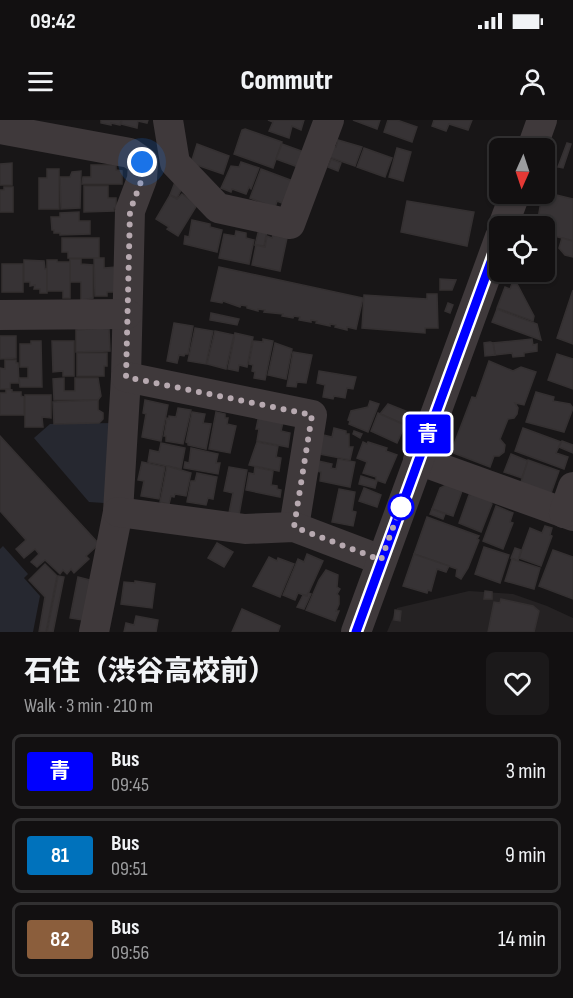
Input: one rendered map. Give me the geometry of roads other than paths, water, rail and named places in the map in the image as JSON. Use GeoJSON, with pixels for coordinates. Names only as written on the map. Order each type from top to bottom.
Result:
{"type":"FeatureCollection","features":[{"type":"Feature","properties":{"kind":"street"},"geometry":{"type":"LineString","coordinates":[[168,120],[175,163],[218,208],[290,224],[329,120]]}},
{"type":"Feature","properties":{"kind":"street"},"geometry":{"type":"LineString","coordinates":[[536,138],[542,120]]}},
{"type":"Feature","properties":{"kind":"street"},"geometry":{"type":"LineString","coordinates":[[0,129],[130,153],[142,162],[142,179],[130,211],[126,377],[118,512],[94,632]]}},
{"type":"Feature","properties":{"kind":"street"},"geometry":{"type":"LineString","coordinates":[[356,632],[489,267]]}},
{"type":"Feature","properties":{"kind":"street"},"geometry":{"type":"LineString","coordinates":[[0,315],[127,314]]}},
{"type":"Feature","properties":{"kind":"street"},"geometry":{"type":"LineString","coordinates":[[126,377],[312,415],[294,527]]}},
{"type":"Feature","properties":{"kind":"street"},"geometry":{"type":"LineString","coordinates":[[418,460],[570,505]]}},
{"type":"Feature","properties":{"kind":"street"},"geometry":{"type":"LineString","coordinates":[[118,512],[245,529],[294,527],[381,560]]}}]}
